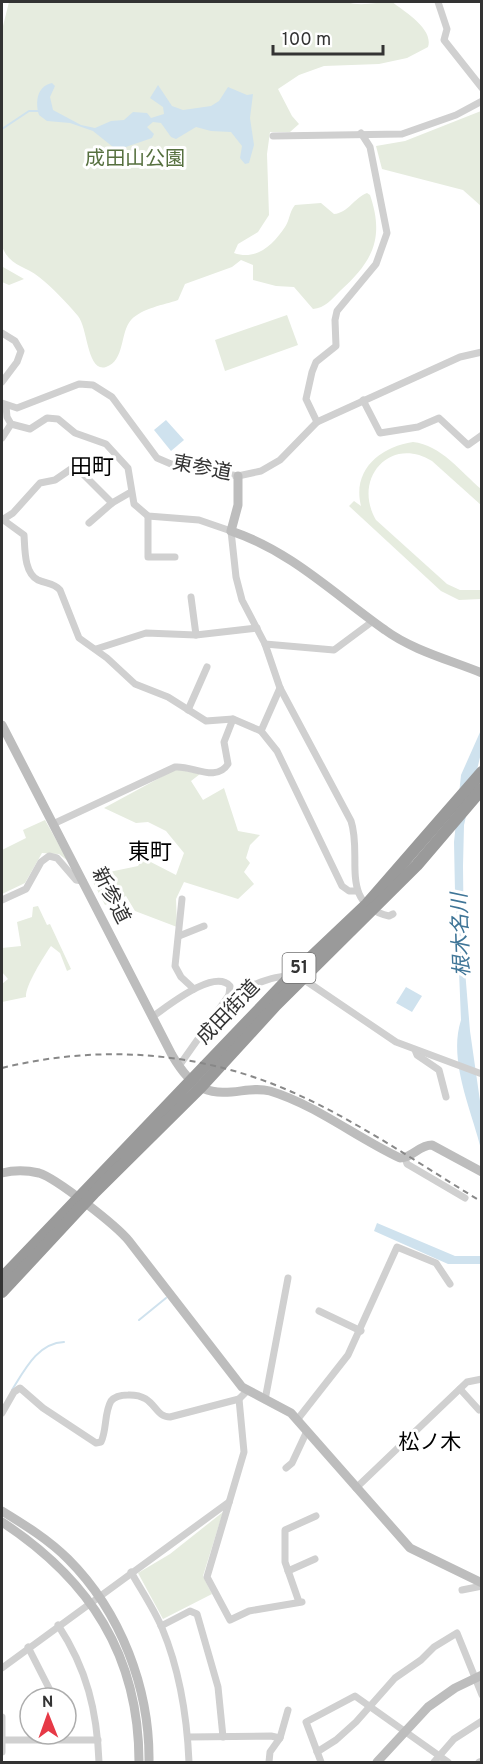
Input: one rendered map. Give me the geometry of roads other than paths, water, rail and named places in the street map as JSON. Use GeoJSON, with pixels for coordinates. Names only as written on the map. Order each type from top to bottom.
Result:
{"type":"FeatureCollection","features":[{"type":"Feature","properties":{"kind":"highway","name":"成田街道"},"geometry":{"type":"LineString","coordinates":[[413,861],[482,772]]}},
{"type":"Feature","properties":{"kind":"highway","name":"成田街道"},"geometry":{"type":"LineString","coordinates":[[2,1278],[196,1084],[296,978],[370,907],[482,789]]}},
{"type":"Feature","properties":{"kind":"highway","name":"成田街道"},"geometry":{"type":"LineString","coordinates":[[2,1292],[80,1201]]}},
{"type":"Feature","properties":{"kind":"street"},"geometry":{"type":"LineString","coordinates":[[438,2],[441,16],[446,23],[444,40],[482,88]]}},
{"type":"Feature","properties":{"kind":"street"},"geometry":{"type":"LineString","coordinates":[[273,136],[402,134],[456,115],[482,101]]}},
{"type":"Feature","properties":{"kind":"street"},"geometry":{"type":"LineString","coordinates":[[317,422],[306,399],[312,372],[316,362],[336,346],[337,311],[376,264],[385,244],[385,219],[370,147],[361,133]]}},
{"type":"Feature","properties":{"kind":"street"},"geometry":{"type":"LineString","coordinates":[[2,333],[15,341],[21,351],[17,362],[2,382]]}},
{"type":"Feature","properties":{"kind":"street","name":"東参道"},"geometry":{"type":"LineString","coordinates":[[4,405],[17,408],[79,384],[93,385],[112,397],[157,458],[171,464],[238,477],[261,471],[280,460],[317,422],[466,355],[482,352]]}},
{"type":"Feature","properties":{"kind":"street"},"geometry":{"type":"LineString","coordinates":[[363,400],[380,433],[418,427],[439,418],[468,445],[482,435]]}},
{"type":"Feature","properties":{"kind":"street"},"geometry":{"type":"LineString","coordinates":[[4,405],[11,424],[30,429],[47,418],[58,419],[75,433],[106,444],[128,468],[131,492],[139,510],[148,516],[199,520],[231,531],[290,558],[397,638],[482,673]]}},
{"type":"Feature","properties":{"kind":"street"},"geometry":{"type":"LineString","coordinates":[[2,438],[11,424]]}},
{"type":"Feature","properties":{"kind":"street"},"geometry":{"type":"LineString","coordinates":[[112,503],[79,470],[71,469],[56,480],[40,483],[13,513],[2,520],[24,535],[30,572],[37,579],[55,585],[60,590],[79,638],[96,649],[135,684],[168,697],[206,721],[232,719],[261,731],[277,751],[342,886],[349,891],[357,891]]}},
{"type":"Feature","properties":{"kind":"street"},"geometry":{"type":"LineString","coordinates":[[238,477],[238,505],[231,531],[238,589],[265,644],[280,688],[351,821],[356,834],[353,880],[357,891],[370,907],[389,916],[393,914]]}},
{"type":"Feature","properties":{"kind":"street"},"geometry":{"type":"LineString","coordinates":[[89,523],[112,503],[131,492]]}},
{"type":"Feature","properties":{"kind":"street"},"geometry":{"type":"LineString","coordinates":[[148,516],[148,557],[175,557]]}},
{"type":"Feature","properties":{"kind":"street"},"geometry":{"type":"LineString","coordinates":[[191,597],[196,634]]}},
{"type":"Feature","properties":{"kind":"street"},"geometry":{"type":"LineString","coordinates":[[265,644],[334,650],[373,621]]}},
{"type":"Feature","properties":{"kind":"street"},"geometry":{"type":"LineString","coordinates":[[96,649],[146,633],[196,634],[257,628]]}},
{"type":"Feature","properties":{"kind":"street"},"geometry":{"type":"LineString","coordinates":[[188,710],[207,667]]}},
{"type":"Feature","properties":{"kind":"street"},"geometry":{"type":"LineString","coordinates":[[261,731],[280,688]]}},
{"type":"Feature","properties":{"kind":"street"},"geometry":{"type":"LineString","coordinates":[[53,824],[175,767],[186,767],[212,774],[222,771],[228,764],[224,742],[232,719]]}},
{"type":"Feature","properties":{"kind":"street","name":"新参道"},"geometry":{"type":"LineString","coordinates":[[2,729],[152,1017],[179,1066],[196,1084]]}},
{"type":"Feature","properties":{"kind":"street"},"geometry":{"type":"LineString","coordinates":[[2,900],[26,889],[41,862],[49,856],[57,858],[76,880],[83,881]]}},
{"type":"Feature","properties":{"kind":"street"},"geometry":{"type":"LineString","coordinates":[[182,899],[175,966],[181,977],[194,989]]}},
{"type":"Feature","properties":{"kind":"street"},"geometry":{"type":"LineString","coordinates":[[179,936],[204,926]]}},
{"type":"Feature","properties":{"kind":"street"},"geometry":{"type":"LineString","coordinates":[[229,995],[274,978],[296,978],[391,1039],[482,1074]]}},
{"type":"Feature","properties":{"kind":"street"},"geometry":{"type":"LineString","coordinates":[[152,1017],[194,989],[217,982],[226,982],[230,986],[229,995],[179,1066]]}},
{"type":"Feature","properties":{"kind":"street"},"geometry":{"type":"LineString","coordinates":[[415,1050],[417,1055],[439,1070],[446,1097]]}},
{"type":"Feature","properties":{"kind":"street"},"geometry":{"type":"LineString","coordinates":[[196,1084],[226,1094],[257,1089],[270,1091],[303,1105],[397,1157],[405,1158],[418,1148],[432,1145],[482,1172]]}},
{"type":"Feature","properties":{"kind":"street"},"geometry":{"type":"LineString","coordinates":[[405,1158],[407,1164],[465,1197]]}},
{"type":"Feature","properties":{"kind":"street"},"geometry":{"type":"LineString","coordinates":[[2,1173],[21,1170],[42,1174],[124,1236],[237,1382],[247,1390],[282,1407],[297,1420],[410,1548],[480,1581]]}},
{"type":"Feature","properties":{"kind":"street"},"geometry":{"type":"LineString","coordinates":[[297,1420],[338,1370],[361,1331],[397,1247],[436,1263],[450,1284]]}},
{"type":"Feature","properties":{"kind":"street"},"geometry":{"type":"LineString","coordinates":[[265,1400],[288,1278]]}},
{"type":"Feature","properties":{"kind":"street"},"geometry":{"type":"LineString","coordinates":[[319,1311],[361,1331]]}},
{"type":"Feature","properties":{"kind":"street"},"geometry":{"type":"LineString","coordinates":[[356,1488],[467,1382],[482,1379]]}},
{"type":"Feature","properties":{"kind":"street"},"geometry":{"type":"LineString","coordinates":[[2,1413],[14,1392],[20,1388],[96,1443],[101,1442],[103,1437],[110,1404],[121,1395],[147,1398],[160,1414],[170,1417],[239,1398],[247,1390]]}},
{"type":"Feature","properties":{"kind":"street"},"geometry":{"type":"LineString","coordinates":[[459,1389],[479,1410]]}},
{"type":"Feature","properties":{"kind":"street"},"geometry":{"type":"LineString","coordinates":[[239,1398],[244,1452],[207,1577],[228,1618],[233,1620],[249,1611],[301,1602],[288,1571],[284,1554],[286,1528],[316,1516]]}},
{"type":"Feature","properties":{"kind":"street"},"geometry":{"type":"LineString","coordinates":[[286,1468],[292,1463],[307,1431]]}},
{"type":"Feature","properties":{"kind":"street"},"geometry":{"type":"LineString","coordinates":[[2,1668],[229,1502]]}},
{"type":"Feature","properties":{"kind":"street"},"geometry":{"type":"LineString","coordinates":[[2,1511],[61,1553],[127,1649],[139,1682],[148,1725],[149,1762]]}},
{"type":"Feature","properties":{"kind":"street"},"geometry":{"type":"LineString","coordinates":[[2,1522],[54,1560],[94,1599],[130,1685],[138,1725],[139,1762]]}},
{"type":"Feature","properties":{"kind":"street"},"geometry":{"type":"LineString","coordinates":[[288,1571],[315,1559]]}},
{"type":"Feature","properties":{"kind":"street"},"geometry":{"type":"LineString","coordinates":[[131,1572],[162,1626],[180,1684],[188,1737],[189,1762]]}},
{"type":"Feature","properties":{"kind":"street"},"geometry":{"type":"LineString","coordinates":[[462,1590],[480,1581]]}},
{"type":"Feature","properties":{"kind":"street"},"geometry":{"type":"LineString","coordinates":[[162,1626],[190,1611],[196,1614],[218,1687],[223,1737]]}},
{"type":"Feature","properties":{"kind":"street"},"geometry":{"type":"LineString","coordinates":[[58,1625],[76,1653],[86,1679],[95,1710],[99,1762]]}},
{"type":"Feature","properties":{"kind":"street"},"geometry":{"type":"LineString","coordinates":[[317,1752],[336,1740],[370,1707],[395,1678],[421,1660],[434,1647],[457,1633],[478,1677],[482,1695]]}},
{"type":"Feature","properties":{"kind":"street"},"geometry":{"type":"LineString","coordinates":[[28,1647],[48,1686]]}},
{"type":"Feature","properties":{"kind":"street"},"geometry":{"type":"LineString","coordinates":[[377,1762],[404,1731],[441,1696],[478,1677]]}},
{"type":"Feature","properties":{"kind":"street"},"geometry":{"type":"LineString","coordinates":[[321,1762],[305,1726],[308,1720],[354,1696],[448,1762]]}},
{"type":"Feature","properties":{"kind":"street"},"geometry":{"type":"LineString","coordinates":[[269,1762],[270,1752],[280,1738],[288,1710]]}},
{"type":"Feature","properties":{"kind":"street"},"geometry":{"type":"LineString","coordinates":[[2,1717],[2,1752]]}},
{"type":"Feature","properties":{"kind":"street"},"geometry":{"type":"LineString","coordinates":[[434,1762],[454,1739],[482,1721]]}},
{"type":"Feature","properties":{"kind":"street"},"geometry":{"type":"LineString","coordinates":[[188,1737],[280,1738]]}},
{"type":"Feature","properties":{"kind":"street"},"geometry":{"type":"LineString","coordinates":[[78,1738],[98,1740]]}},
{"type":"Feature","properties":{"kind":"street"},"geometry":{"type":"LineString","coordinates":[[3,1740],[18,1739]]}},
{"type":"Feature","properties":{"kind":"water"},"geometry":{"type":"Polygon","coordinates":[[[52,83],[55,86],[50,97],[53,110],[81,125],[95,128],[111,121],[124,120],[133,112],[147,113],[151,118],[164,114],[163,107],[150,98],[158,85],[172,106],[183,110],[211,106],[219,101],[228,87],[247,95],[253,94],[250,118],[254,145],[249,163],[245,164],[240,158],[242,146],[231,132],[211,131],[196,127],[176,139],[171,137],[161,123],[153,122],[147,127],[154,134],[152,138],[120,149],[113,147],[93,131],[70,123],[47,121],[39,115],[37,100],[43,87],[52,83]]]}},
{"type":"Feature","properties":{"kind":"water"},"geometry":{"type":"Polygon","coordinates":[[[166,420],[184,440],[171,451],[154,430],[166,420]]]}},
{"type":"Feature","properties":{"kind":"water","name":"根木名川"},"geometry":{"type":"Polygon","coordinates":[[[481,730],[481,753],[464,825],[463,866],[464,958],[470,1031],[481,1108],[481,1149],[459,1068],[457,1051],[461,1020],[456,897],[449,894],[455,892],[454,842],[461,775],[481,730]]]}},
{"type":"Feature","properties":{"kind":"water"},"geometry":{"type":"Polygon","coordinates":[[[406,987],[422,996],[412,1012],[396,1003],[406,987]]]}},
{"type":"Feature","properties":{"kind":"water"},"geometry":{"type":"Polygon","coordinates":[[[377,1223],[455,1256],[481,1256],[481,1264],[448,1264],[374,1231],[377,1223]]]}},
{"type":"Feature","properties":{"kind":"waterway"},"geometry":{"type":"LineString","coordinates":[[2,129],[29,111],[38,111]]}},
{"type":"Feature","properties":{"kind":"waterway"},"geometry":{"type":"LineString","coordinates":[[139,1320],[166,1298]]}},
{"type":"Feature","properties":{"kind":"waterway"},"geometry":{"type":"LineString","coordinates":[[12,1390],[33,1358],[47,1347],[64,1342]]}},
{"type":"Feature","properties":{"kind":"railway"},"geometry":{"type":"LineString","coordinates":[[2,1068],[39,1060],[112,1054],[185,1060],[222,1068],[257,1078],[316,1103],[364,1129],[482,1202]]}},
{"type":"Feature","properties":{"kind":"district","name":"田町"},"geometry":{"type":"Point","coordinates":[92,468]}},
{"type":"Feature","properties":{"kind":"district","name":"東町"},"geometry":{"type":"Point","coordinates":[150,853]}},
{"type":"Feature","properties":{"kind":"district","name":"松ノ木"},"geometry":{"type":"Point","coordinates":[430,1443]}},
{"type":"Feature","properties":{"kind":"park label","name":"成田山公園"},"geometry":{"type":"Point","coordinates":[135,160]}}]}
